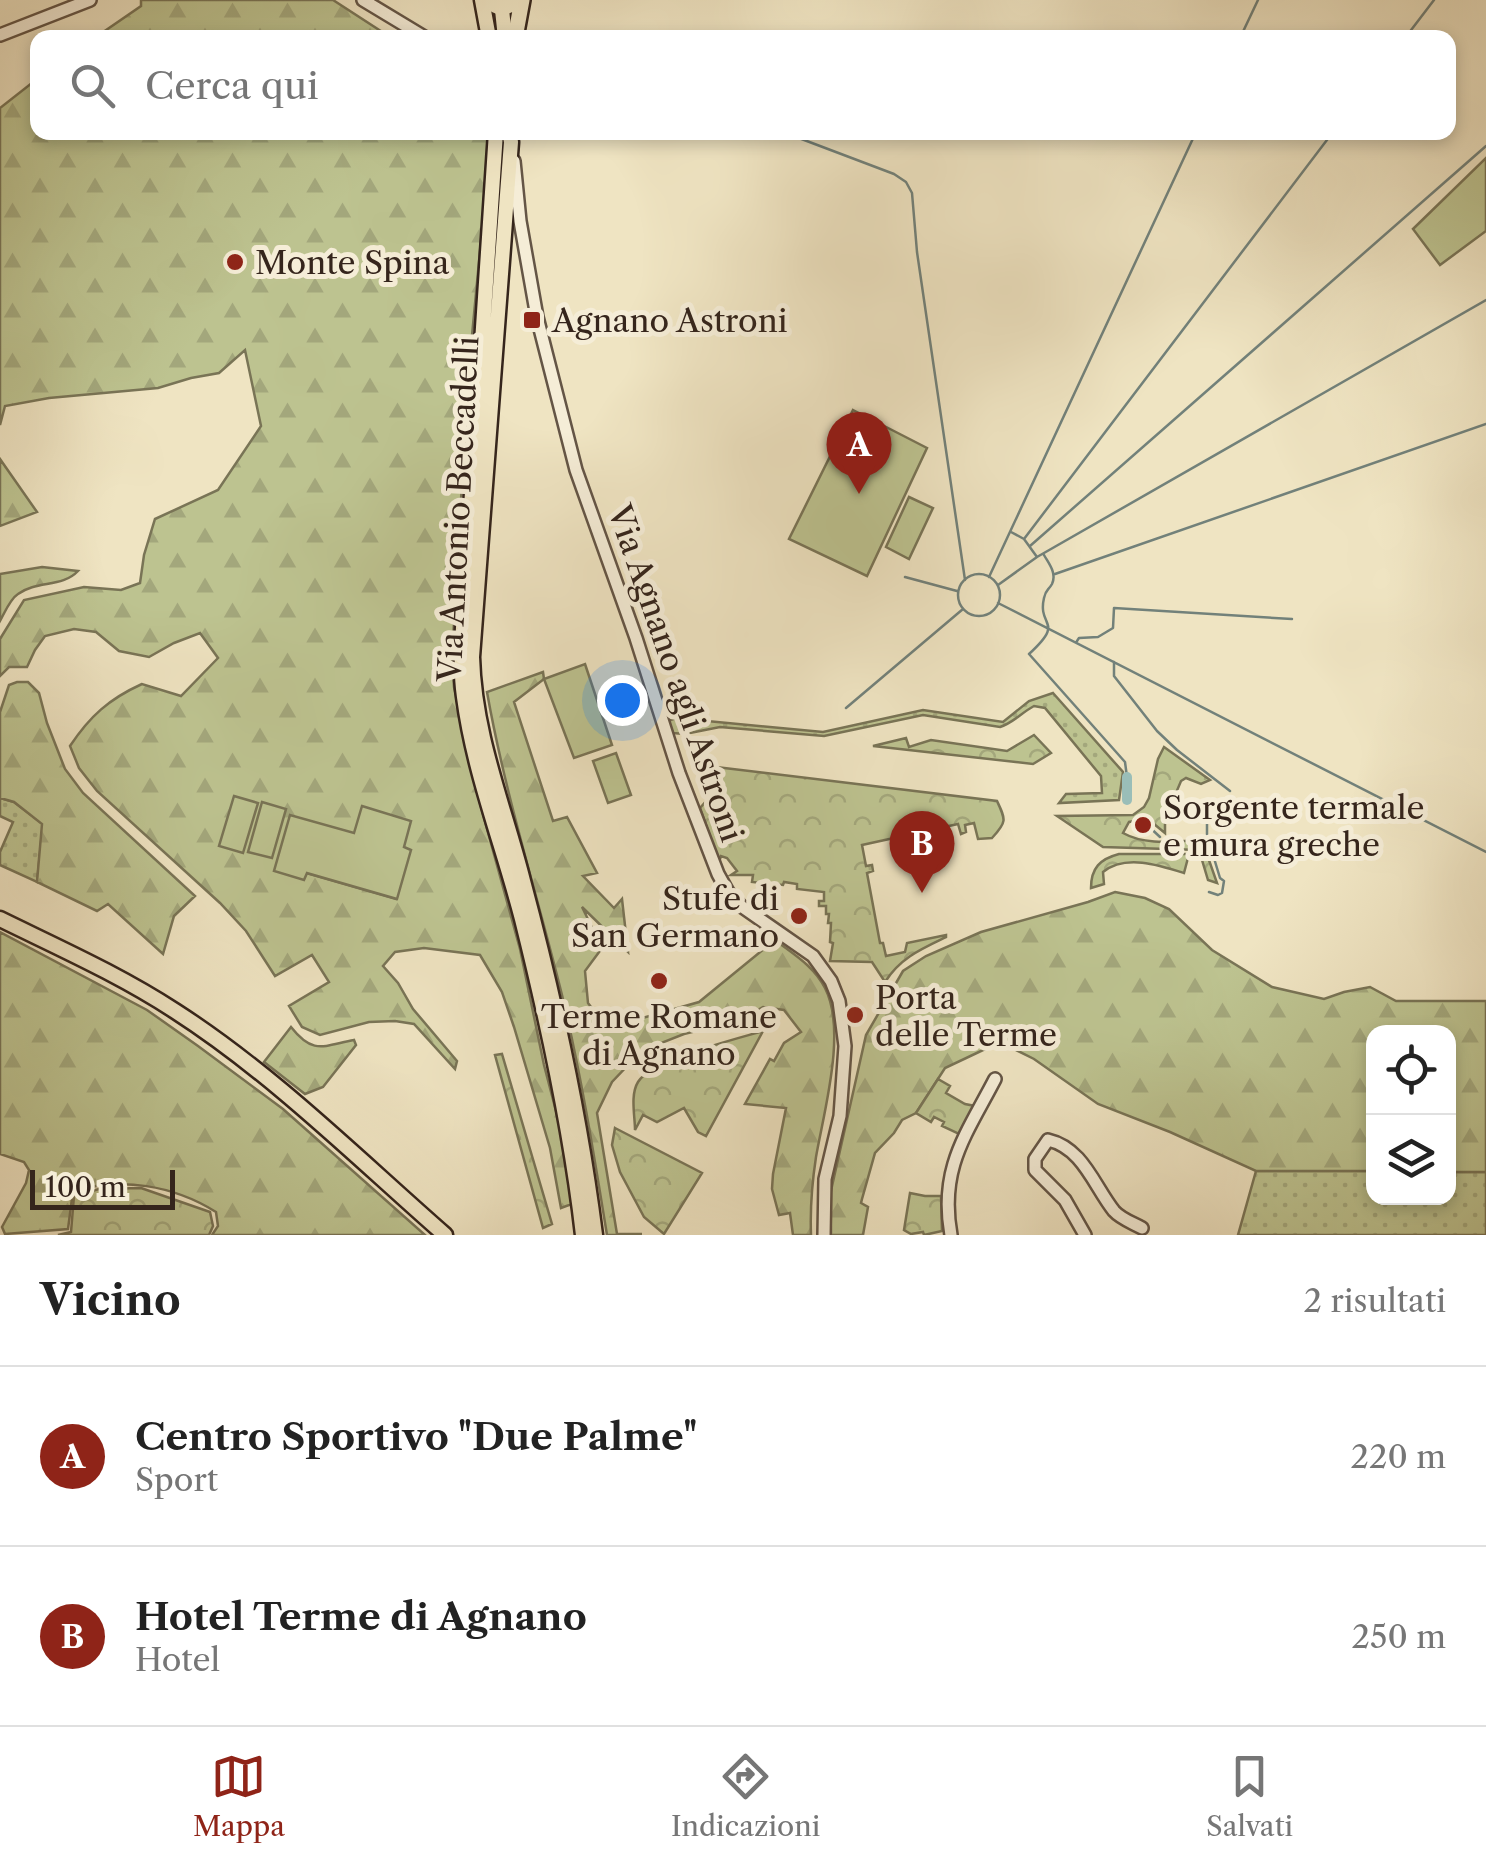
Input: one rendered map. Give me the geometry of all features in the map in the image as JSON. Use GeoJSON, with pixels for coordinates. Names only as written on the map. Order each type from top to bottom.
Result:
{"type":"FeatureCollection","features":[{"type":"Feature","properties":{"kind":"highway"},"geometry":{"type":"LineString","coordinates":[[506,2],[513,30]]}},
{"type":"Feature","properties":{"kind":"main road"},"geometry":{"type":"LineString","coordinates":[[482,0],[488,30]]}},
{"type":"Feature","properties":{"kind":"main road"},"geometry":{"type":"LineString","coordinates":[[506,2],[506,30]]}},
{"type":"Feature","properties":{"kind":"main road","name":"Via Antonio Beccadelli"},"geometry":{"type":"LineString","coordinates":[[496,140],[462,678],[472,738],[541,1001],[583,1235]]}},
{"type":"Feature","properties":{"kind":"main road","name":"Via Antonio Beccadelli"},"geometry":{"type":"LineString","coordinates":[[510,140],[472,657],[474,694],[482,742],[524,881],[560,1040],[595,1235]]}},
{"type":"Feature","properties":{"kind":"main road"},"geometry":{"type":"LineString","coordinates":[[0,919],[152,997],[206,1032],[272,1084],[444,1235]]}},
{"type":"Feature","properties":{"kind":"street"},"geometry":{"type":"LineString","coordinates":[[0,35],[90,0]]}},
{"type":"Feature","properties":{"kind":"street"},"geometry":{"type":"LineString","coordinates":[[363,0],[413,30]]}},
{"type":"Feature","properties":{"kind":"street"},"geometry":{"type":"LineString","coordinates":[[498,140],[500,167],[520,221]]}},
{"type":"Feature","properties":{"kind":"street","name":"Via Agnano agli Astroni"},"geometry":{"type":"LineString","coordinates":[[510,140],[538,317],[576,470],[679,773],[728,892],[741,906],[813,956],[831,981],[838,1001],[845,1046],[840,1116],[825,1179],[824,1235]]}},
{"type":"Feature","properties":{"kind":"street"},"geometry":{"type":"LineString","coordinates":[[950,1235],[946,1201],[955,1156],[995,1079]]}},
{"type":"Feature","properties":{"kind":"street"},"geometry":{"type":"LineString","coordinates":[[1085,1235],[1065,1200],[1035,1170],[1035,1158],[1048,1140],[1071,1152],[1117,1214],[1142,1228]]}},
{"type":"Feature","properties":{"kind":"green space"},"geometry":{"type":"Polygon","coordinates":[[[141,0],[333,0],[379,30],[106,30],[141,6],[141,0]]]}},
{"type":"Feature","properties":{"kind":"green space"},"geometry":{"type":"Polygon","coordinates":[[[30,84],[30,140],[489,140],[468,378],[452,657],[454,687],[478,796],[520,949],[563,1138],[572,1204],[561,1208],[550,1148],[514,1027],[502,992],[480,955],[424,948],[395,952],[383,966],[457,1061],[455,1069],[414,1024],[369,1022],[320,1035],[302,1027],[289,1006],[329,982],[312,955],[275,976],[246,931],[220,903],[97,791],[79,768],[70,746],[110,702],[142,684],[181,696],[218,658],[200,633],[149,657],[119,651],[96,632],[74,629],[45,636],[27,667],[9,667],[0,676],[0,639],[24,600],[84,587],[121,590],[140,583],[155,519],[218,490],[261,426],[245,350],[219,373],[158,388],[5,406],[0,425],[0,108],[30,84]],[[354,834],[306,873],[396,899],[410,850],[354,834]]]}},
{"type":"Feature","properties":{"kind":"green space"},"geometry":{"type":"Polygon","coordinates":[[[1486,158],[1486,231],[1440,265],[1413,229],[1486,158]]]}},
{"type":"Feature","properties":{"kind":"green space"},"geometry":{"type":"Polygon","coordinates":[[[853,410],[927,448],[867,576],[789,539],[853,410]]]}},
{"type":"Feature","properties":{"kind":"green space"},"geometry":{"type":"Polygon","coordinates":[[[0,459],[37,512],[0,526],[0,459]]]}},
{"type":"Feature","properties":{"kind":"green space"},"geometry":{"type":"Polygon","coordinates":[[[909,497],[933,508],[909,559],[886,547],[909,497]]]}},
{"type":"Feature","properties":{"kind":"green space"},"geometry":{"type":"Polygon","coordinates":[[[42,567],[78,571],[65,580],[18,594],[0,621],[0,574],[42,567]]]}},
{"type":"Feature","properties":{"kind":"green space"},"geometry":{"type":"Polygon","coordinates":[[[585,664],[612,745],[574,758],[544,679],[585,664]]]}},
{"type":"Feature","properties":{"kind":"green space"},"geometry":{"type":"Polygon","coordinates":[[[543,672],[544,679],[514,702],[553,821],[567,817],[597,873],[583,876],[614,908],[622,899],[628,952],[582,907],[602,948],[585,971],[588,1003],[607,1028],[699,1002],[775,940],[809,967],[825,988],[834,1026],[834,1048],[813,1176],[811,1235],[793,1235],[790,1213],[779,1215],[772,1189],[786,1108],[745,1104],[770,1059],[774,1061],[784,1043],[801,1032],[784,1010],[763,1007],[741,1020],[661,1043],[632,1061],[612,1082],[597,1113],[617,1234],[642,1234],[607,1235],[569,1025],[487,692],[543,672]]]}},
{"type":"Feature","properties":{"kind":"green space"},"geometry":{"type":"Polygon","coordinates":[[[28,682],[39,693],[65,769],[83,793],[195,896],[174,916],[163,954],[108,904],[97,911],[37,882],[42,824],[14,802],[0,798],[0,712],[9,685],[28,682]]]}},
{"type":"Feature","properties":{"kind":"green space"},"geometry":{"type":"Polygon","coordinates":[[[1053,693],[1123,772],[1119,800],[1059,803],[1066,794],[1102,793],[1101,776],[1045,708],[1034,706],[1000,727],[923,715],[824,736],[720,727],[673,733],[668,721],[676,718],[823,732],[923,710],[1003,722],[1029,701],[1053,693]]]}},
{"type":"Feature","properties":{"kind":"green space"},"geometry":{"type":"Polygon","coordinates":[[[1034,735],[1051,753],[1033,764],[873,746],[906,738],[909,747],[931,740],[1007,751],[1034,735]]]}},
{"type":"Feature","properties":{"kind":"green space"},"geometry":{"type":"Polygon","coordinates":[[[1164,747],[1210,780],[1201,784],[1186,778],[1181,781],[1165,819],[1165,833],[1148,819],[1129,822],[1123,833],[1151,841],[1202,840],[1217,883],[1208,880],[1199,850],[1103,847],[1057,816],[1133,815],[1149,798],[1164,747]]]}},
{"type":"Feature","properties":{"kind":"green space"},"geometry":{"type":"Polygon","coordinates":[[[616,753],[631,795],[608,803],[593,761],[616,753]]]}},
{"type":"Feature","properties":{"kind":"green space"},"geometry":{"type":"Polygon","coordinates":[[[716,767],[997,801],[1004,821],[992,838],[978,839],[974,823],[965,825],[966,832],[961,834],[958,824],[862,845],[866,866],[872,865],[873,871],[867,873],[886,956],[905,952],[907,943],[946,935],[904,960],[885,982],[872,962],[830,961],[831,923],[826,906],[819,906],[819,901],[824,901],[824,892],[797,889],[797,884],[784,882],[752,882],[753,875],[731,875],[737,871],[727,858],[721,856],[719,862],[700,808],[713,788],[703,772],[716,767]]]}},
{"type":"Feature","properties":{"kind":"green space"},"geometry":{"type":"Polygon","coordinates":[[[234,796],[258,803],[243,853],[219,846],[234,796]]]}},
{"type":"Feature","properties":{"kind":"green space"},"geometry":{"type":"Polygon","coordinates":[[[0,798],[14,802],[43,824],[37,882],[0,865],[0,852],[13,822],[0,816],[0,798]]]}},
{"type":"Feature","properties":{"kind":"green space"},"geometry":{"type":"Polygon","coordinates":[[[262,802],[286,809],[272,858],[248,852],[262,802]]]}},
{"type":"Feature","properties":{"kind":"green space"},"geometry":{"type":"Polygon","coordinates":[[[362,806],[411,821],[404,847],[411,850],[397,899],[307,873],[304,880],[274,871],[290,815],[354,833],[362,806]]]}},
{"type":"Feature","properties":{"kind":"green space"},"geometry":{"type":"Polygon","coordinates":[[[1119,854],[1189,854],[1184,873],[1142,863],[1121,863],[1103,872],[1104,884],[1091,888],[1098,865],[1119,854]]]}},
{"type":"Feature","properties":{"kind":"green space"},"geometry":{"type":"Polygon","coordinates":[[[1115,892],[1145,898],[1169,909],[1212,950],[1272,987],[1324,999],[1370,987],[1396,1001],[1486,1001],[1486,1172],[1456,1172],[1456,1025],[1366,1025],[1366,1171],[1256,1171],[1098,1104],[1034,1059],[1000,1042],[945,1068],[916,1113],[902,1120],[875,1153],[861,1203],[868,1207],[863,1235],[831,1235],[830,1195],[866,1035],[903,971],[926,956],[981,932],[1115,892]]]}},
{"type":"Feature","properties":{"kind":"green space"},"geometry":{"type":"Polygon","coordinates":[[[0,932],[147,1010],[198,1046],[283,1109],[425,1235],[212,1235],[218,1226],[216,1212],[182,1195],[128,1184],[73,1191],[68,1229],[5,1234],[2,1227],[29,1170],[24,1162],[0,1154],[0,932]]]}},
{"type":"Feature","properties":{"kind":"green space"},"geometry":{"type":"Polygon","coordinates":[[[291,1027],[312,1045],[354,1040],[356,1045],[323,1087],[305,1094],[264,1062],[291,1027]]]}},
{"type":"Feature","properties":{"kind":"green space"},"geometry":{"type":"Polygon","coordinates":[[[763,1031],[706,1136],[698,1132],[684,1108],[657,1122],[643,1115],[635,1130],[634,1093],[646,1074],[695,1051],[763,1031]]]}},
{"type":"Feature","properties":{"kind":"green space"},"geometry":{"type":"Polygon","coordinates":[[[502,1054],[552,1224],[543,1228],[495,1055],[502,1054]]]}},
{"type":"Feature","properties":{"kind":"green space"},"geometry":{"type":"Polygon","coordinates":[[[938,1079],[950,1086],[946,1093],[975,1106],[959,1134],[934,1117],[931,1122],[916,1113],[938,1079]]]}},
{"type":"Feature","properties":{"kind":"green space"},"geometry":{"type":"Polygon","coordinates":[[[615,1128],[702,1173],[664,1234],[644,1217],[620,1172],[612,1145],[615,1128]]]}},
{"type":"Feature","properties":{"kind":"green space"},"geometry":{"type":"Polygon","coordinates":[[[1256,1171],[1366,1171],[1366,1205],[1456,1205],[1456,1172],[1486,1172],[1486,1235],[1238,1235],[1256,1171]]]}},
{"type":"Feature","properties":{"kind":"green space"},"geometry":{"type":"Polygon","coordinates":[[[141,1188],[210,1212],[213,1226],[209,1235],[58,1235],[71,1232],[74,1196],[99,1189],[141,1188]]]}},
{"type":"Feature","properties":{"kind":"green space"},"geometry":{"type":"Polygon","coordinates":[[[910,1193],[941,1196],[942,1231],[924,1235],[904,1230],[910,1193]]]}},
{"type":"Feature","properties":{"kind":"waterway"},"geometry":{"type":"LineString","coordinates":[[1244,30],[1258,0]]}},
{"type":"Feature","properties":{"kind":"waterway"},"geometry":{"type":"LineString","coordinates":[[1411,30],[1434,0]]}},
{"type":"Feature","properties":{"kind":"waterway"},"geometry":{"type":"LineString","coordinates":[[804,140],[894,174],[906,182],[912,193],[917,252],[965,580]]}},
{"type":"Feature","properties":{"kind":"waterway"},"geometry":{"type":"LineString","coordinates":[[989,577],[1192,140]]}},
{"type":"Feature","properties":{"kind":"waterway"},"geometry":{"type":"LineString","coordinates":[[1024,539],[1327,140]]}},
{"type":"Feature","properties":{"kind":"waterway"},"geometry":{"type":"LineString","coordinates":[[1030,546],[1486,146]]}},
{"type":"Feature","properties":{"kind":"waterway"},"geometry":{"type":"LineString","coordinates":[[998,585],[1037,557],[1486,300]]}},
{"type":"Feature","properties":{"kind":"waterway"},"geometry":{"type":"LineString","coordinates":[[1055,574],[1486,424]]}},
{"type":"Feature","properties":{"kind":"waterway"},"geometry":{"type":"LineString","coordinates":[[1011,532],[1024,539],[1037,557]]}},
{"type":"Feature","properties":{"kind":"waterway"},"geometry":{"type":"LineString","coordinates":[[1044,555],[1054,576],[1043,608],[1048,629],[1029,654],[1125,762],[1127,777]]}},
{"type":"Feature","properties":{"kind":"waterway"},"geometry":{"type":"LineString","coordinates":[[979,574],[994,580],[1000,595],[994,610],[979,616],[964,610],[958,595],[964,580],[979,574]]}},
{"type":"Feature","properties":{"kind":"waterway"},"geometry":{"type":"LineString","coordinates":[[905,577],[957,591]]}},
{"type":"Feature","properties":{"kind":"waterway"},"geometry":{"type":"LineString","coordinates":[[998,603],[1486,852]]}},
{"type":"Feature","properties":{"kind":"waterway"},"geometry":{"type":"LineString","coordinates":[[1077,641],[1098,637],[1113,628],[1114,608],[1292,619]]}},
{"type":"Feature","properties":{"kind":"waterway"},"geometry":{"type":"LineString","coordinates":[[846,708],[963,609]]}},
{"type":"Feature","properties":{"kind":"waterway"},"geometry":{"type":"LineString","coordinates":[[1114,662],[1114,676],[1157,731],[1230,791]]}},
{"type":"Feature","properties":{"kind":"waterway"},"geometry":{"type":"LineString","coordinates":[[1127,777],[1127,800]]}},
{"type":"Feature","properties":{"kind":"waterway"},"geometry":{"type":"LineString","coordinates":[[1207,811],[1207,835],[1224,881],[1222,893],[1209,892]]}},
{"type":"Feature","properties":{"kind":"waterway"},"geometry":{"type":"LineString","coordinates":[[1144,822],[1160,837]]}},
{"type":"Feature","properties":{"kind":"place","name":"Monte Spina"},"geometry":{"type":"Point","coordinates":[235,262]}},
{"type":"Feature","properties":{"kind":"place","name":"Agnano Astroni"},"geometry":{"type":"Point","coordinates":[532,320]}},
{"type":"Feature","properties":{"kind":"place","name":"Centro Sportivo \"Due Palme\""},"geometry":{"type":"Point","coordinates":[859,494]}},
{"type":"Feature","properties":{"kind":"place","name":"Sorgente termale e mura greche"},"geometry":{"type":"Point","coordinates":[1143,825]}},
{"type":"Feature","properties":{"kind":"place","name":"Hotel Terme di Agnano"},"geometry":{"type":"Point","coordinates":[922,893]}},
{"type":"Feature","properties":{"kind":"place","name":"Stufe di San Germano"},"geometry":{"type":"Point","coordinates":[799,916]}},
{"type":"Feature","properties":{"kind":"place","name":"Terme Romane di Agnano"},"geometry":{"type":"Point","coordinates":[659,981]}},
{"type":"Feature","properties":{"kind":"place","name":"Porta delle Terme"},"geometry":{"type":"Point","coordinates":[855,1015]}}]}
